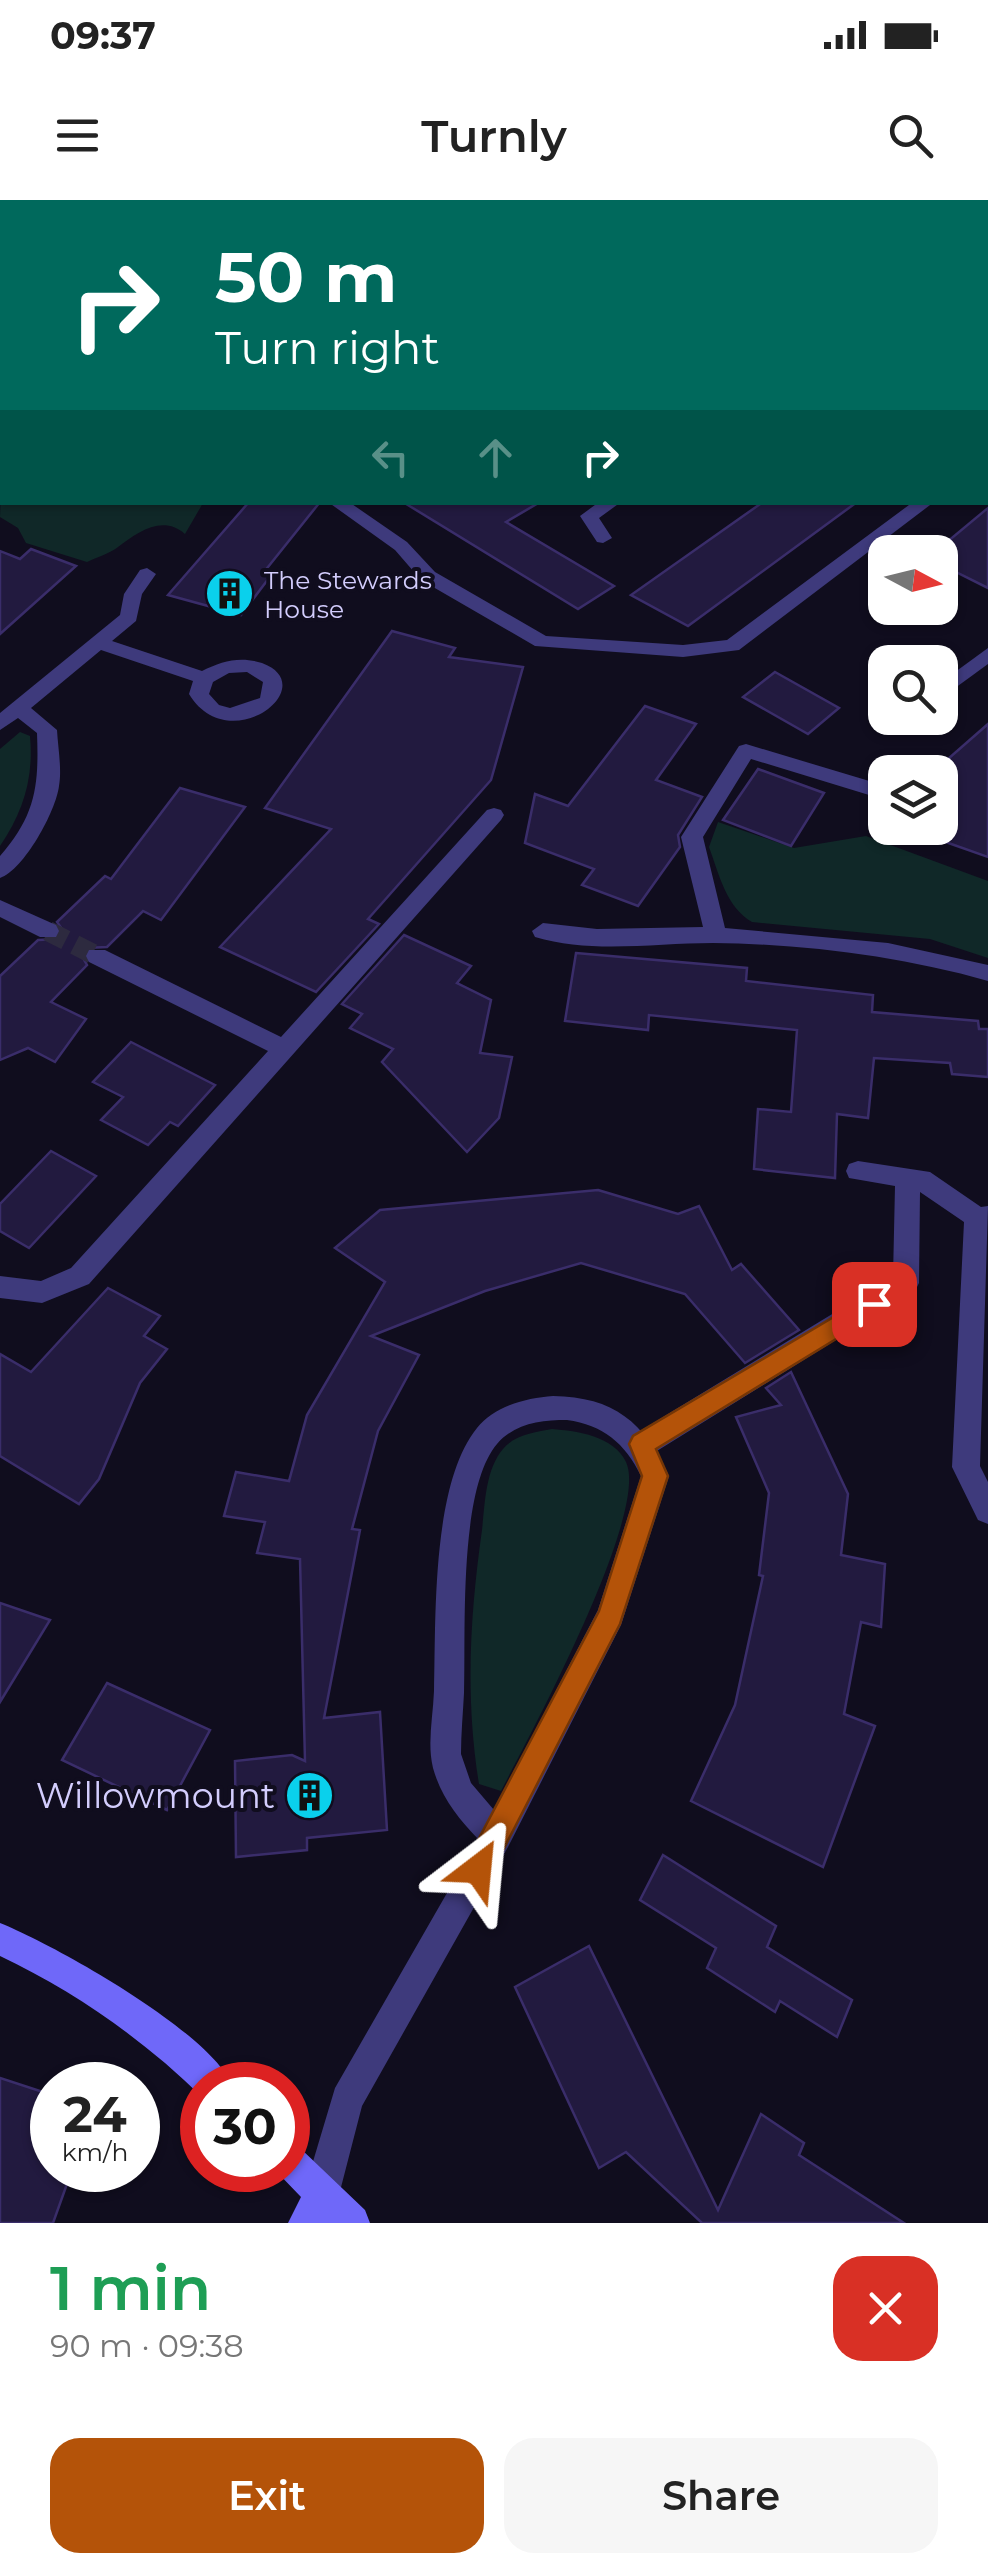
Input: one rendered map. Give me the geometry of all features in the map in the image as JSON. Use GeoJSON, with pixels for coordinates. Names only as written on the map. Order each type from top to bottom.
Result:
{"type":"FeatureCollection","features":[{"type":"Feature","properties":{"kind":"street"},"geometry":{"type":"LineString","coordinates":[[340,505],[401,546],[428,576],[542,642],[682,651],[732,646],[921,505]]}},
{"type":"Feature","properties":{"kind":"street"},"geometry":{"type":"LineString","coordinates":[[603,538],[590,516],[607,505]]}},
{"type":"Feature","properties":{"kind":"street"},"geometry":{"type":"LineString","coordinates":[[0,723],[129,616],[134,594],[147,574]]}},
{"type":"Feature","properties":{"kind":"street"},"geometry":{"type":"LineString","coordinates":[[99,643],[204,678]]}},
{"type":"Feature","properties":{"kind":"street"},"geometry":{"type":"LineString","coordinates":[[958,678],[988,654]]}},
{"type":"Feature","properties":{"kind":"street"},"geometry":{"type":"LineString","coordinates":[[0,870],[27,839],[49,788],[46,730],[18,708]]}},
{"type":"Feature","properties":{"kind":"street"},"geometry":{"type":"LineString","coordinates":[[716,936],[692,837],[746,752],[868,788]]}},
{"type":"Feature","properties":{"kind":"street"},"geometry":{"type":"LineString","coordinates":[[0,1288],[42,1292],[80,1276],[494,815]]}},
{"type":"Feature","properties":{"kind":"street"},"geometry":{"type":"LineString","coordinates":[[0,908],[48,931]]}},
{"type":"Feature","properties":{"kind":"street"},"geometry":{"type":"LineString","coordinates":[[543,931],[597,937],[716,936],[886,949],[938,957],[988,974]]}},
{"type":"Feature","properties":{"kind":"street"},"geometry":{"type":"LineString","coordinates":[[97,956],[284,1049]]}},
{"type":"Feature","properties":{"kind":"street"},"geometry":{"type":"LineString","coordinates":[[858,1171],[920,1179],[982,1217],[966,1467],[988,1511]]}},
{"type":"Feature","properties":{"kind":"street"},"geometry":{"type":"LineString","coordinates":[[642,1444],[906,1283],[908,1177]]}},
{"type":"Feature","properties":{"kind":"street"},"geometry":{"type":"LineString","coordinates":[[352,2223],[313,2209],[347,2100],[497,1836],[610,1615],[655,1476],[642,1444],[608,1416],[556,1405],[509,1418],[481,1444],[463,1504],[451,1594],[448,1762],[464,1804],[497,1836]]}},
{"type":"Feature","properties":{"kind":"street"},"geometry":{"type":"LineString","coordinates":[[0,1939],[50,1964],[193,2062]]}},
{"type":"Feature","properties":{"kind":"green space"},"geometry":{"type":"Polygon","coordinates":[[[0,505],[202,505],[185,534],[168,526],[150,528],[87,562],[26,543],[18,528],[0,517],[0,505]]]}},
{"type":"Feature","properties":{"kind":"green space"},"geometry":{"type":"Polygon","coordinates":[[[20,732],[30,736],[28,780],[21,807],[0,846],[0,749],[20,732]]]}},
{"type":"Feature","properties":{"kind":"green space"},"geometry":{"type":"Polygon","coordinates":[[[718,822],[794,848],[866,836],[868,845],[890,845],[988,881],[988,958],[930,939],[752,922],[730,899],[709,847],[718,822]]]}},
{"type":"Feature","properties":{"kind":"green space"},"geometry":{"type":"Polygon","coordinates":[[[552,1429],[583,1433],[613,1446],[626,1462],[629,1489],[621,1527],[583,1625],[501,1791],[479,1784],[472,1720],[472,1625],[485,1499],[489,1477],[503,1449],[519,1437],[552,1429]]]}},
{"type":"Feature","properties":{"kind":"building"},"geometry":{"type":"Polygon","coordinates":[[[246,505],[318,505],[264,572],[272,574],[241,615],[168,595],[246,505]]]}},
{"type":"Feature","properties":{"kind":"building"},"geometry":{"type":"Polygon","coordinates":[[[408,505],[535,505],[506,522],[614,586],[578,609],[408,505]]]}},
{"type":"Feature","properties":{"kind":"building"},"geometry":{"type":"Polygon","coordinates":[[[759,505],[853,505],[688,626],[631,595],[759,505]]]}},
{"type":"Feature","properties":{"kind":"building"},"geometry":{"type":"Polygon","coordinates":[[[988,508],[988,588],[958,573],[955,535],[988,508]]]}},
{"type":"Feature","properties":{"kind":"building"},"geometry":{"type":"Polygon","coordinates":[[[31,549],[76,566],[0,634],[0,551],[20,559],[31,549]]]}},
{"type":"Feature","properties":{"kind":"building"},"geometry":{"type":"Polygon","coordinates":[[[392,631],[455,648],[449,657],[523,667],[491,780],[368,919],[379,924],[316,992],[220,947],[331,829],[265,808],[392,631]]]}},
{"type":"Feature","properties":{"kind":"building"},"geometry":{"type":"Polygon","coordinates":[[[775,672],[839,708],[808,734],[743,697],[775,672]]]}},
{"type":"Feature","properties":{"kind":"building"},"geometry":{"type":"Polygon","coordinates":[[[645,706],[696,724],[656,780],[702,797],[678,835],[680,847],[638,906],[582,885],[594,869],[525,843],[535,794],[568,806],[645,706]]]}},
{"type":"Feature","properties":{"kind":"building"},"geometry":{"type":"Polygon","coordinates":[[[988,724],[988,857],[954,845],[958,845],[958,755],[953,755],[988,724]]]}},
{"type":"Feature","properties":{"kind":"building"},"geometry":{"type":"Polygon","coordinates":[[[758,769],[824,793],[791,846],[723,820],[758,769]]]}},
{"type":"Feature","properties":{"kind":"building"},"geometry":{"type":"Polygon","coordinates":[[[180,788],[245,807],[161,920],[143,911],[107,947],[86,948],[83,958],[87,965],[51,1002],[86,1019],[55,1062],[28,1048],[0,1060],[0,976],[38,940],[59,939],[62,929],[57,922],[105,876],[111,879],[180,788]]]}},
{"type":"Feature","properties":{"kind":"building"},"geometry":{"type":"Polygon","coordinates":[[[404,935],[471,966],[457,983],[491,1000],[480,1053],[512,1057],[499,1118],[467,1152],[382,1062],[393,1049],[350,1028],[362,1014],[342,1004],[404,935]]]}},
{"type":"Feature","properties":{"kind":"building"},"geometry":{"type":"Polygon","coordinates":[[[576,953],[747,968],[746,981],[873,995],[872,1012],[978,1021],[979,1029],[988,1029],[988,1077],[952,1074],[950,1063],[874,1058],[868,1118],[837,1114],[835,1178],[754,1169],[758,1109],[791,1112],[797,1030],[649,1015],[648,1030],[565,1021],[576,953]]]}},
{"type":"Feature","properties":{"kind":"building"},"geometry":{"type":"Polygon","coordinates":[[[131,1042],[215,1085],[178,1126],[170,1122],[148,1145],[101,1120],[123,1097],[93,1082],[131,1042]]]}},
{"type":"Feature","properties":{"kind":"building"},"geometry":{"type":"Polygon","coordinates":[[[51,1151],[96,1176],[29,1248],[0,1231],[0,1204],[51,1151]]]}},
{"type":"Feature","properties":{"kind":"building"},"geometry":{"type":"Polygon","coordinates":[[[598,1190],[678,1214],[699,1206],[732,1270],[741,1264],[799,1330],[745,1363],[685,1294],[581,1263],[485,1291],[371,1336],[419,1355],[378,1431],[352,1529],[360,1530],[324,1718],[380,1712],[387,1830],[307,1838],[307,1850],[236,1857],[235,1761],[292,1755],[305,1761],[300,1559],[257,1553],[265,1522],[224,1516],[236,1472],[289,1481],[307,1415],[385,1282],[335,1248],[380,1210],[598,1190]]]}},
{"type":"Feature","properties":{"kind":"building"},"geometry":{"type":"Polygon","coordinates":[[[108,1288],[160,1316],[144,1336],[167,1349],[140,1383],[99,1479],[79,1504],[0,1456],[0,1354],[31,1372],[108,1288]]]}},
{"type":"Feature","properties":{"kind":"building"},"geometry":{"type":"Polygon","coordinates":[[[791,1372],[848,1494],[841,1555],[885,1564],[881,1627],[861,1622],[844,1714],[875,1726],[823,1867],[691,1801],[735,1705],[763,1576],[759,1575],[769,1493],[736,1417],[781,1405],[766,1388],[791,1372]]]}},
{"type":"Feature","properties":{"kind":"building"},"geometry":{"type":"Polygon","coordinates":[[[0,1603],[50,1620],[0,1702],[0,1603]]]}},
{"type":"Feature","properties":{"kind":"building"},"geometry":{"type":"Polygon","coordinates":[[[107,1683],[210,1730],[167,1810],[62,1760],[107,1683]]]}},
{"type":"Feature","properties":{"kind":"building"},"geometry":{"type":"Polygon","coordinates":[[[663,1855],[776,1926],[767,1947],[852,2000],[837,2037],[780,2001],[775,2012],[707,1968],[716,1948],[640,1900],[663,1855]]]}},
{"type":"Feature","properties":{"kind":"building"},"geometry":{"type":"Polygon","coordinates":[[[589,1946],[718,2210],[761,2114],[804,2143],[799,2155],[904,2223],[702,2223],[626,2152],[599,2168],[515,1987],[589,1946]]]}},
{"type":"Feature","properties":{"kind":"building"},"geometry":{"type":"Polygon","coordinates":[[[0,2078],[30,2088],[30,2192],[64,2192],[53,2223],[0,2223],[0,2078]]]}},
{"type":"Feature","properties":{"kind":"tunnel"},"geometry":{"type":"LineString","coordinates":[[48,931],[97,956]]}},
{"type":"Feature","properties":{"kind":"place","name":"The Stewards House"},"geometry":{"type":"Point","coordinates":[229,594]}},
{"type":"Feature","properties":{"kind":"place","name":"Willowmount"},"geometry":{"type":"Point","coordinates":[310,1795]}},
{"type":"Feature","properties":{"kind":"route"},"geometry":{"type":"LineString","coordinates":[[478,1869],[610,1615],[655,1476],[642,1444],[678,1426],[874,1304]]}}]}
